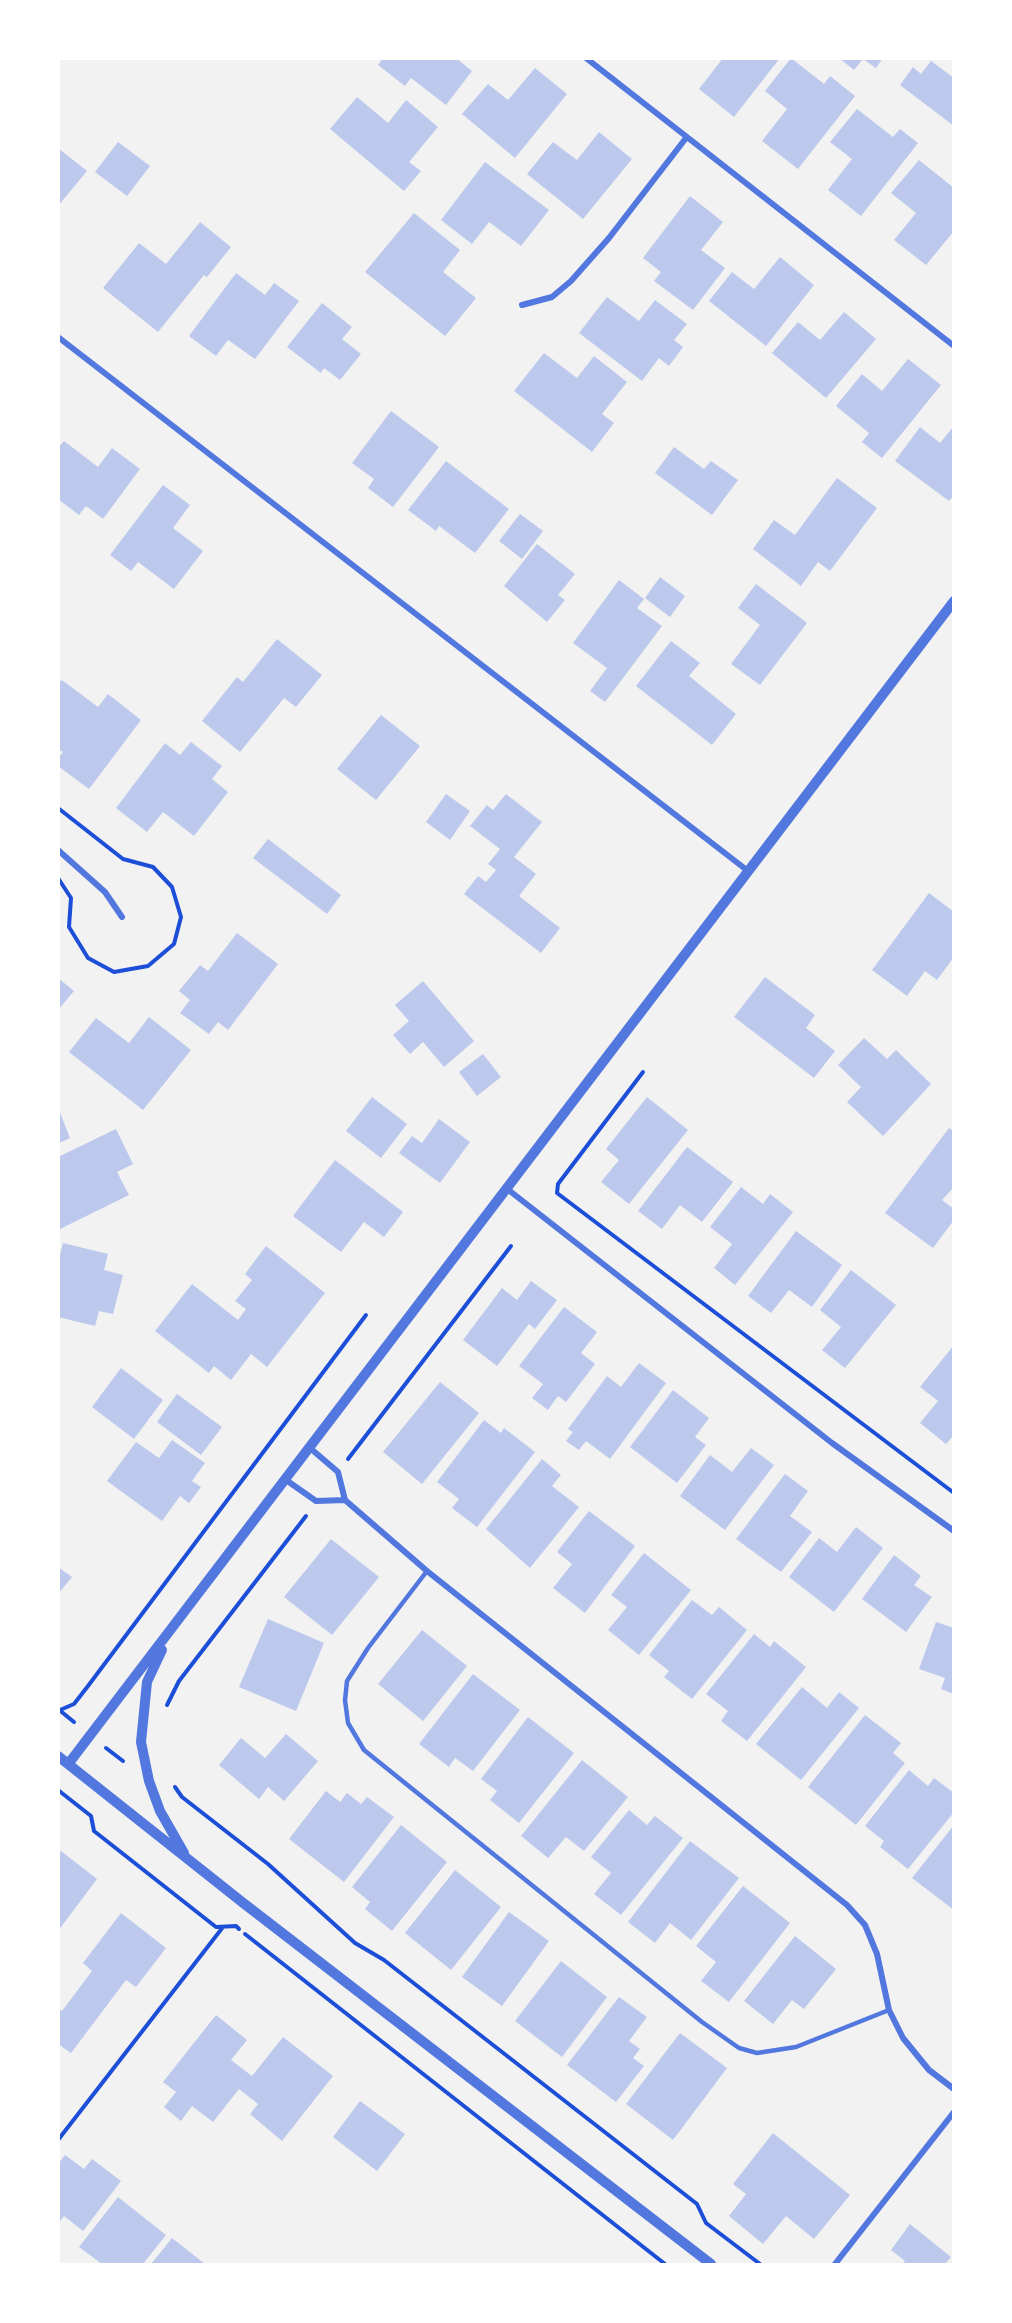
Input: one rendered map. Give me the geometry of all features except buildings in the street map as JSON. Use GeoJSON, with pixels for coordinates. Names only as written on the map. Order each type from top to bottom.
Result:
{"type":"FeatureCollection","features":[{"type":"Feature","properties":{"kind":"street"},"geometry":{"type":"LineString","coordinates":[[586,58],[954,346]]}},
{"type":"Feature","properties":{"kind":"street"},"geometry":{"type":"LineString","coordinates":[[522,305],[552,297],[571,282],[609,238],[686,138]]}},
{"type":"Feature","properties":{"kind":"street"},"geometry":{"type":"LineString","coordinates":[[58,337],[748,871]]}},
{"type":"Feature","properties":{"kind":"street"},"geometry":{"type":"LineString","coordinates":[[69,1763],[954,601]]}},
{"type":"Feature","properties":{"kind":"street"},"geometry":{"type":"LineString","coordinates":[[58,850],[105,892],[122,917]]}},
{"type":"Feature","properties":{"kind":"street"},"geometry":{"type":"LineString","coordinates":[[506,1188],[841,1449],[954,1531]]}},
{"type":"Feature","properties":{"kind":"street"},"geometry":{"type":"LineString","coordinates":[[310,1449],[338,1472],[345,1500],[427,1571],[847,1905],[865,1925],[877,1954],[889,2010],[903,2038],[930,2070],[954,2090]]}},
{"type":"Feature","properties":{"kind":"street"},"geometry":{"type":"LineString","coordinates":[[286,1480],[316,1502],[345,1500]]}},
{"type":"Feature","properties":{"kind":"street"},"geometry":{"type":"LineString","coordinates":[[175,1625],[147,1682],[141,1742],[149,1781],[160,1811],[187,1858]]}},
{"type":"Feature","properties":{"kind":"street"},"geometry":{"type":"LineString","coordinates":[[58,1756],[711,2265]]}},
{"type":"Feature","properties":{"kind":"street"},"geometry":{"type":"LineString","coordinates":[[835,2265],[954,2112]]}},
{"type":"Feature","properties":{"kind":"lane"},"geometry":{"type":"LineString","coordinates":[[427,1571],[368,1648],[347,1681],[345,1700],[348,1723],[364,1750],[702,2022],[740,2048],[757,2053],[796,2047],[889,2010]]}},
{"type":"Feature","properties":{"kind":"path"},"geometry":{"type":"LineString","coordinates":[[643,1072],[558,1184],[557,1193],[954,1493]]}},
{"type":"Feature","properties":{"kind":"path"},"geometry":{"type":"LineString","coordinates":[[144,1758],[124,1762],[59,1710],[74,1704],[88,1686],[366,1315]]}},
{"type":"Feature","properties":{"kind":"path"},"geometry":{"type":"LineString","coordinates":[[168,1778],[182,1797],[268,1864],[355,1943],[384,1960],[697,2204],[706,2223],[760,2265]]}},
{"type":"Feature","properties":{"kind":"path"},"geometry":{"type":"LineString","coordinates":[[58,1790],[91,1816],[94,1831],[216,1927],[236,1926],[665,2265]]}},
{"type":"Feature","properties":{"kind":"path"},"geometry":{"type":"LineString","coordinates":[[58,2140],[223,1927]]}}]}
